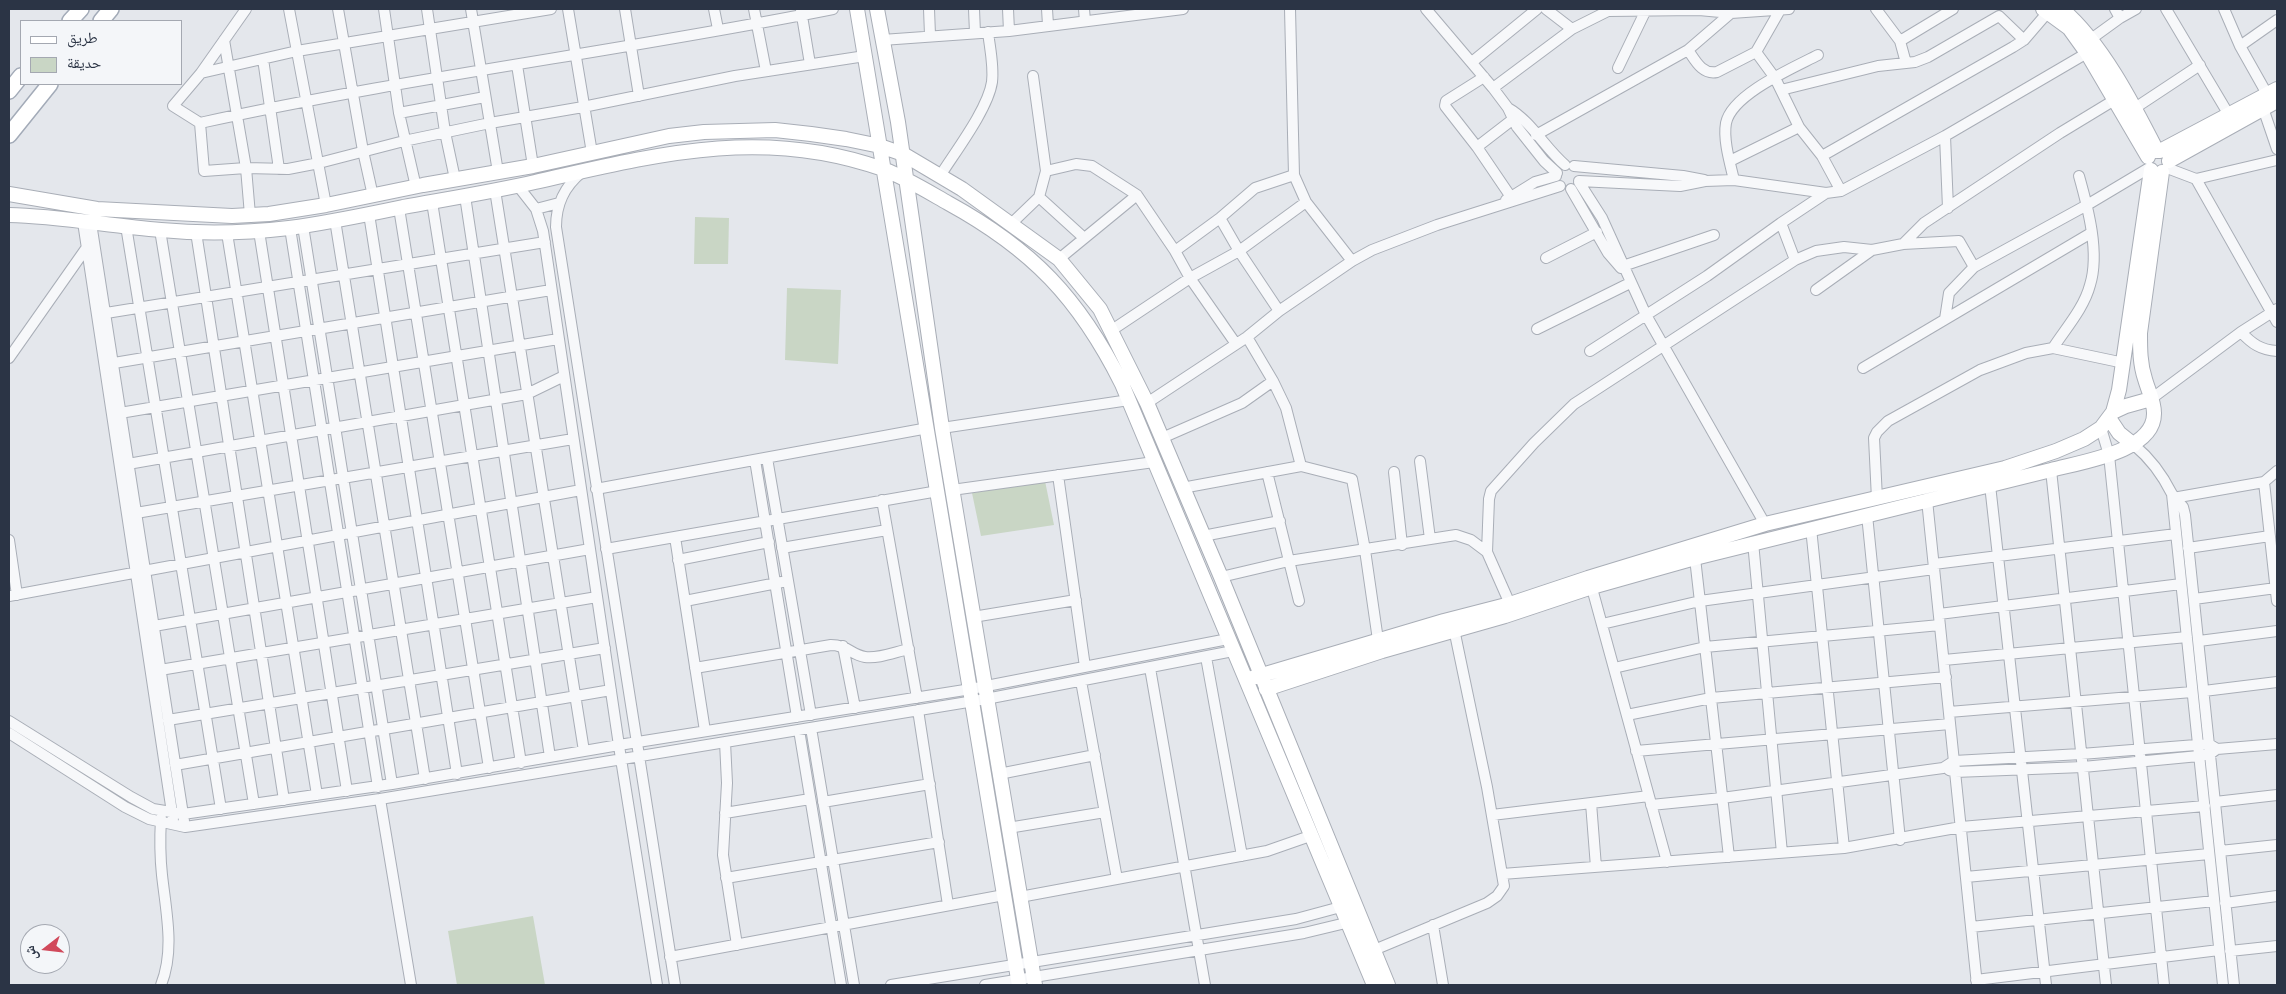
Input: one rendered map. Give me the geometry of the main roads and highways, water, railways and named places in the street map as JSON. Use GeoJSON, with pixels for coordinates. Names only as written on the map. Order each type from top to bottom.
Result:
{"type":"FeatureCollection","features":[{"type":"Feature","properties":{"kind":"main road"},"geometry":{"type":"LineString","coordinates":[[71,20],[81,9]]}},
{"type":"Feature","properties":{"kind":"main road"},"geometry":{"type":"LineString","coordinates":[[102,20],[111,9]]}},
{"type":"Feature","properties":{"kind":"main road"},"geometry":{"type":"LineString","coordinates":[[10,89],[20,77]]}},
{"type":"Feature","properties":{"kind":"main road"},"geometry":{"type":"LineString","coordinates":[[9,135],[49,85]]}}]}
